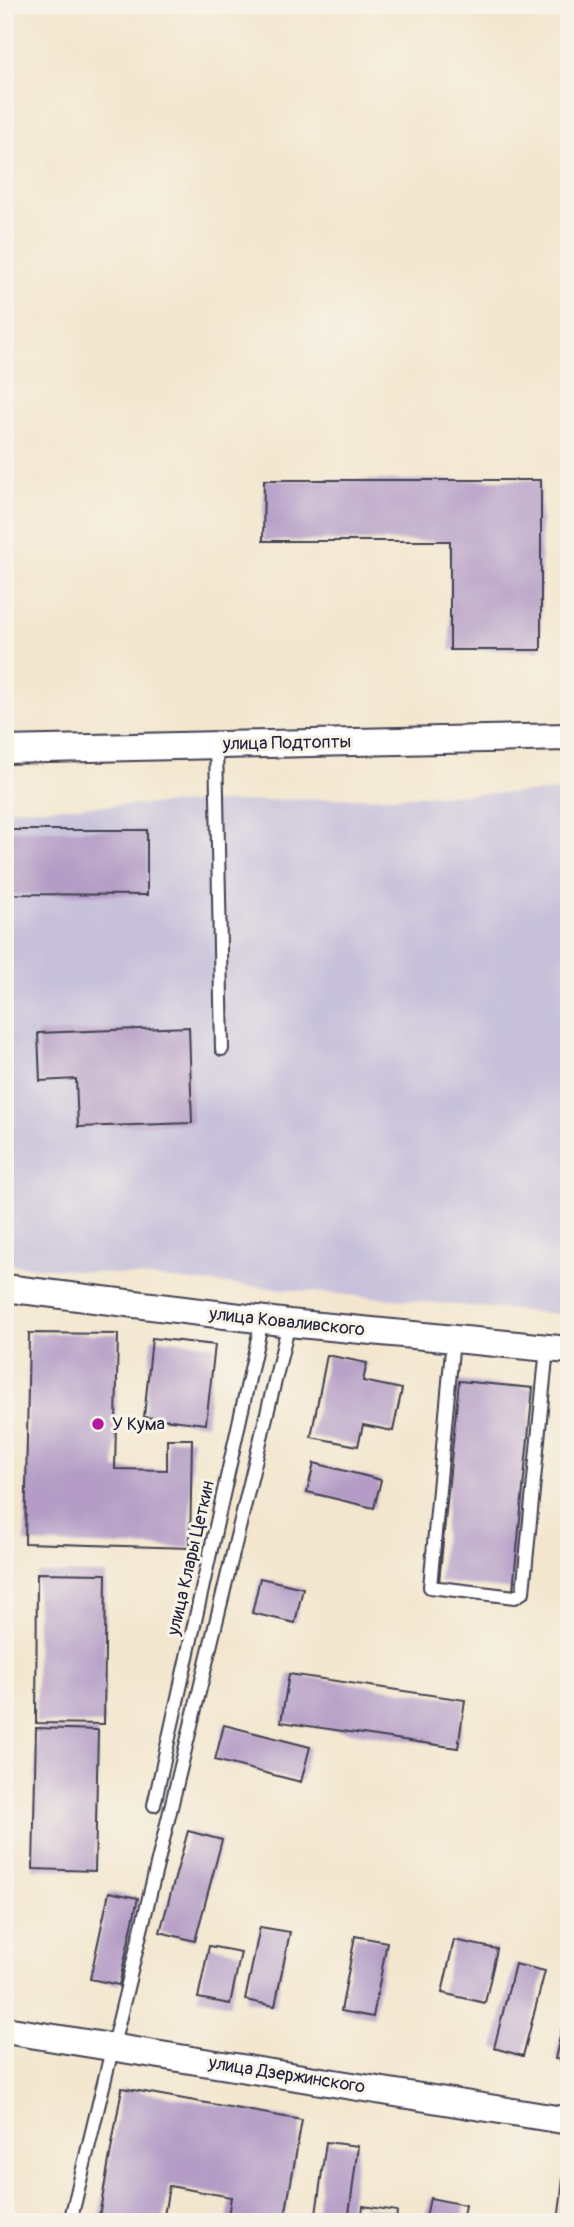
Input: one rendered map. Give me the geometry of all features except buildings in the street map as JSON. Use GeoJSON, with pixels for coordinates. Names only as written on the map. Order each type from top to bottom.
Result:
{"type":"FeatureCollection","features":[{"type":"Feature","properties":{"kind":"street","name":"улица Подтопты"},"geometry":{"type":"LineString","coordinates":[[5,750],[569,737]]}},
{"type":"Feature","properties":{"kind":"street","name":"улица Коваливского"},"geometry":{"type":"LineString","coordinates":[[5,1288],[289,1323],[558,1349]]}},
{"type":"Feature","properties":{"kind":"street","name":"улица Дзержинского"},"geometry":{"type":"LineString","coordinates":[[5,2030],[569,2121]]}},
{"type":"Feature","properties":{"kind":"lane"},"geometry":{"type":"LineString","coordinates":[[216,745],[222,1049]]}},
{"type":"Feature","properties":{"kind":"lane","name":"улица Клары Цеткин"},"geometry":{"type":"LineString","coordinates":[[154,1805],[262,1320]]}},
{"type":"Feature","properties":{"kind":"lane"},"geometry":{"type":"LineString","coordinates":[[70,2222],[289,1323]]}},
{"type":"Feature","properties":{"kind":"lane"},"geometry":{"type":"LineString","coordinates":[[453,1339],[430,1587],[516,1597],[523,1592],[558,1349]]}},
{"type":"Feature","properties":{"kind":"shaded area"},"geometry":{"type":"Polygon","coordinates":[[[569,791],[569,1315],[5,1264],[5,809],[569,791]]]}},
{"type":"Feature","properties":{"kind":"place","name":"У Кума"},"geometry":{"type":"Point","coordinates":[98,1424]}}]}
